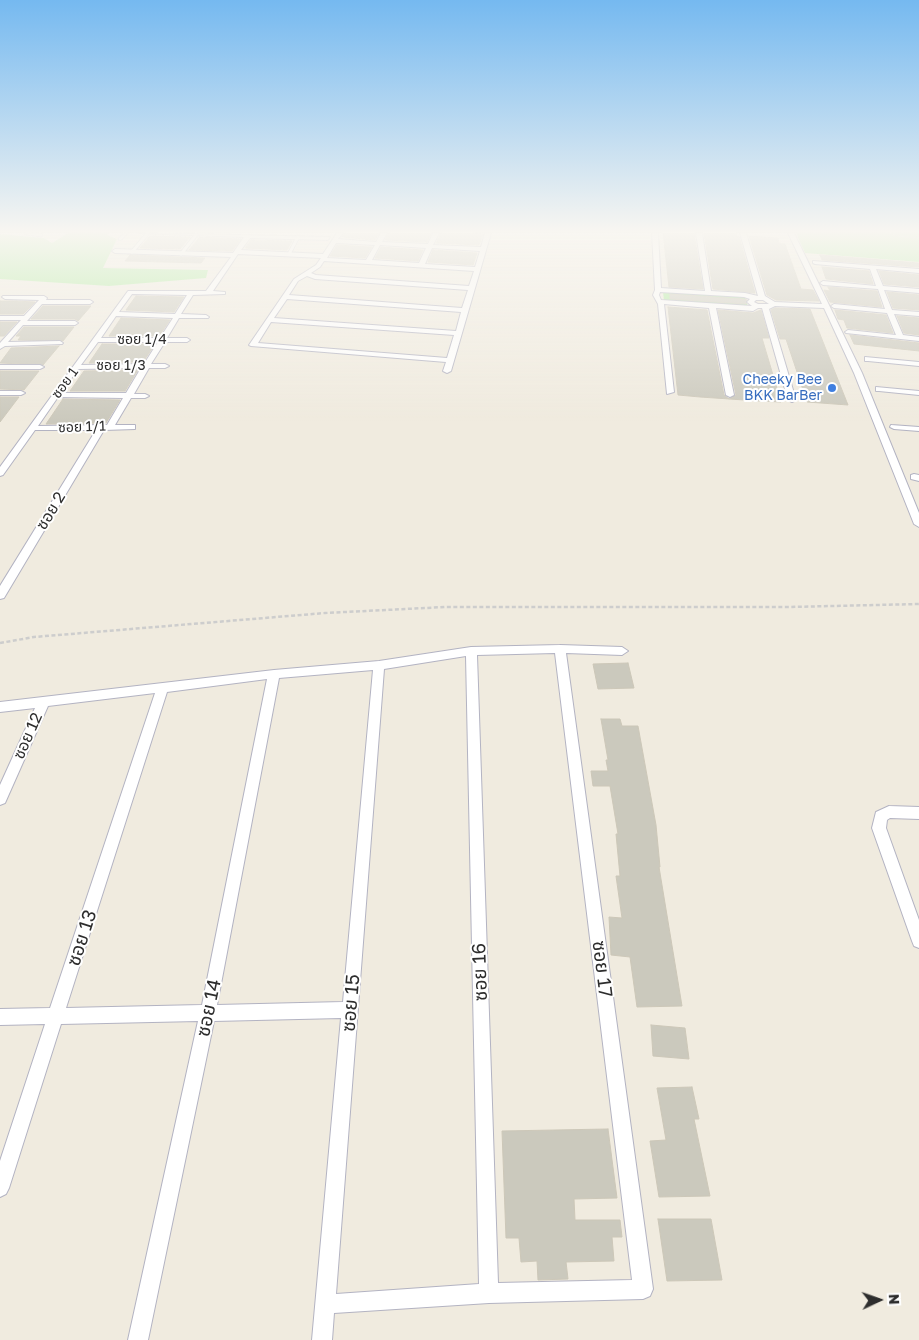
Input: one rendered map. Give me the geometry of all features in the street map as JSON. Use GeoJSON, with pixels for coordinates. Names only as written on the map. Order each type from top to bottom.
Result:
{"type":"FeatureCollection","features":[{"type":"Feature","properties":{"kind":"street","name":"ซอย 1"},"geometry":{"type":"LineString","coordinates":[[0,473],[127,296]]}},
{"type":"Feature","properties":{"kind":"street","name":"ซอย 2"},"geometry":{"type":"LineString","coordinates":[[0,595],[106,427],[128,396],[189,296]]}},
{"type":"Feature","properties":{"kind":"street"},"geometry":{"type":"LineString","coordinates":[[447,371],[470,296]]}},
{"type":"Feature","properties":{"kind":"street"},"geometry":{"type":"LineString","coordinates":[[657,296],[657,299],[661,302],[670,392]]}},
{"type":"Feature","properties":{"kind":"street"},"geometry":{"type":"LineString","coordinates":[[748,296],[769,300],[773,304]]}},
{"type":"Feature","properties":{"kind":"street"},"geometry":{"type":"LineString","coordinates":[[824,296],[919,524]]}},
{"type":"Feature","properties":{"kind":"street"},"geometry":{"type":"LineString","coordinates":[[883,296],[900,337]]}},
{"type":"Feature","properties":{"kind":"street"},"geometry":{"type":"LineString","coordinates":[[2,342],[44,298],[6,297]]}},
{"type":"Feature","properties":{"kind":"street"},"geometry":{"type":"LineString","coordinates":[[450,360],[253,345],[284,297],[465,310]]}},
{"type":"Feature","properties":{"kind":"street"},"geometry":{"type":"LineString","coordinates":[[758,298],[750,302],[765,308],[773,304],[830,306],[919,314]]}},
{"type":"Feature","properties":{"kind":"street"},"geometry":{"type":"LineString","coordinates":[[40,302],[90,302]]}},
{"type":"Feature","properties":{"kind":"street"},"geometry":{"type":"LineString","coordinates":[[661,302],[747,309],[753,309],[756,306]]}},
{"type":"Feature","properties":{"kind":"street"},"geometry":{"type":"LineString","coordinates":[[712,307],[730,395]]}},
{"type":"Feature","properties":{"kind":"street"},"geometry":{"type":"LineString","coordinates":[[765,308],[792,400]]}},
{"type":"Feature","properties":{"kind":"street"},"geometry":{"type":"LineString","coordinates":[[114,314],[206,317]]}},
{"type":"Feature","properties":{"kind":"street"},"geometry":{"type":"LineString","coordinates":[[0,318],[75,323]]}},
{"type":"Feature","properties":{"kind":"street"},"geometry":{"type":"LineString","coordinates":[[269,320],[458,333]]}},
{"type":"Feature","properties":{"kind":"street"},"geometry":{"type":"LineString","coordinates":[[848,332],[919,339]]}},
{"type":"Feature","properties":{"kind":"street","name":"ซอย 1/4"},"geometry":{"type":"LineString","coordinates":[[96,340],[187,340]]}},
{"type":"Feature","properties":{"kind":"street"},"geometry":{"type":"LineString","coordinates":[[2,342],[60,343]]}},
{"type":"Feature","properties":{"kind":"street"},"geometry":{"type":"LineString","coordinates":[[868,359],[919,364]]}},
{"type":"Feature","properties":{"kind":"street","name":"ซอย 1/3"},"geometry":{"type":"LineString","coordinates":[[77,367],[165,366]]}},
{"type":"Feature","properties":{"kind":"street"},"geometry":{"type":"LineString","coordinates":[[0,367],[40,367]]}},
{"type":"Feature","properties":{"kind":"street"},"geometry":{"type":"LineString","coordinates":[[879,389],[919,393]]}},
{"type":"Feature","properties":{"kind":"street"},"geometry":{"type":"LineString","coordinates":[[0,393],[21,393]]}},
{"type":"Feature","properties":{"kind":"street"},"geometry":{"type":"LineString","coordinates":[[56,395],[146,396]]}},
{"type":"Feature","properties":{"kind":"street","name":"ซอย 1/1"},"geometry":{"type":"LineString","coordinates":[[32,428],[132,426]]}},
{"type":"Feature","properties":{"kind":"street"},"geometry":{"type":"LineString","coordinates":[[894,426],[919,429]]}},
{"type":"Feature","properties":{"kind":"street","name":"ซอย 17"},"geometry":{"type":"LineString","coordinates":[[489,1293],[644,1288],[560,649]]}},
{"type":"Feature","properties":{"kind":"street"},"geometry":{"type":"LineString","coordinates":[[0,707],[274,674],[379,665],[471,651],[622,650]]}},
{"type":"Feature","properties":{"kind":"street","name":"ซอย 16"},"geometry":{"type":"LineString","coordinates":[[471,651],[489,1293]]}},
{"type":"Feature","properties":{"kind":"street","name":"ซอย 15"},"geometry":{"type":"LineString","coordinates":[[322,1340],[379,665]]}},
{"type":"Feature","properties":{"kind":"street","name":"ซอย 14"},"geometry":{"type":"LineString","coordinates":[[138,1340],[208,1013],[274,674]]}},
{"type":"Feature","properties":{"kind":"street","name":"ซอย 13"},"geometry":{"type":"LineString","coordinates":[[0,1188],[162,688]]}},
{"type":"Feature","properties":{"kind":"street","name":"ซอย 12"},"geometry":{"type":"LineString","coordinates":[[0,799],[44,701]]}},
{"type":"Feature","properties":{"kind":"street"},"geometry":{"type":"LineString","coordinates":[[919,813],[889,812],[881,816],[879,828],[919,941]]}},
{"type":"Feature","properties":{"kind":"street"},"geometry":{"type":"LineString","coordinates":[[0,1017],[350,1010]]}},
{"type":"Feature","properties":{"kind":"street"},"geometry":{"type":"LineString","coordinates":[[325,1304],[489,1293]]}},
{"type":"Feature","properties":{"kind":"path"},"geometry":{"type":"LineString","coordinates":[[0,643],[43,636],[325,614],[445,607],[592,608],[919,604]]}},
{"type":"Feature","properties":{"kind":"green space"},"geometry":{"type":"Polygon","coordinates":[[[663,296],[745,297],[748,307],[664,301],[663,296]]]}},
{"type":"Feature","properties":{"kind":"building"},"geometry":{"type":"Polygon","coordinates":[[[136,296],[184,297],[174,312],[126,310],[136,296]]]}},
{"type":"Feature","properties":{"kind":"building"},"geometry":{"type":"Polygon","coordinates":[[[670,296],[693,296],[747,300],[746,304],[670,299],[670,296]]]}},
{"type":"Feature","properties":{"kind":"building"},"geometry":{"type":"Polygon","coordinates":[[[768,296],[816,296],[819,301],[776,300],[768,296]]]}},
{"type":"Feature","properties":{"kind":"building"},"geometry":{"type":"Polygon","coordinates":[[[827,296],[878,296],[882,307],[830,302],[827,296]]]}},
{"type":"Feature","properties":{"kind":"building"},"geometry":{"type":"Polygon","coordinates":[[[888,296],[919,296],[919,310],[893,308],[888,296]]]}},
{"type":"Feature","properties":{"kind":"building"},"geometry":{"type":"Polygon","coordinates":[[[0,301],[35,302],[23,314],[0,314],[0,301]]]}},
{"type":"Feature","properties":{"kind":"building"},"geometry":{"type":"Polygon","coordinates":[[[43,306],[91,306],[78,321],[75,319],[31,319],[43,306]]]}},
{"type":"Feature","properties":{"kind":"building"},"geometry":{"type":"Polygon","coordinates":[[[668,307],[707,310],[724,395],[729,399],[678,395],[668,307]]]}},
{"type":"Feature","properties":{"kind":"building"},"geometry":{"type":"Polygon","coordinates":[[[775,308],[810,309],[848,405],[807,402],[786,339],[780,339],[771,310],[775,308]]]}},
{"type":"Feature","properties":{"kind":"building"},"geometry":{"type":"Polygon","coordinates":[[[718,310],[753,313],[761,310],[769,338],[762,338],[781,402],[729,399],[736,395],[718,310]]]}},
{"type":"Feature","properties":{"kind":"building"},"geometry":{"type":"Polygon","coordinates":[[[835,310],[886,315],[893,333],[847,328],[844,320],[838,319],[835,310]]]}},
{"type":"Feature","properties":{"kind":"building"},"geometry":{"type":"Polygon","coordinates":[[[897,316],[919,318],[919,335],[904,333],[897,316]]]}},
{"type":"Feature","properties":{"kind":"building"},"geometry":{"type":"Polygon","coordinates":[[[121,318],[170,320],[159,336],[109,336],[121,318]]]}},
{"type":"Feature","properties":{"kind":"building"},"geometry":{"type":"Polygon","coordinates":[[[0,322],[17,322],[4,336],[0,336],[0,322]]]}},
{"type":"Feature","properties":{"kind":"building"},"geometry":{"type":"Polygon","coordinates":[[[24,327],[74,327],[63,341],[18,340],[21,336],[16,336],[24,327]]]}},
{"type":"Feature","properties":{"kind":"building"},"geometry":{"type":"Polygon","coordinates":[[[850,335],[919,343],[919,351],[854,344],[850,335]]]}},
{"type":"Feature","properties":{"kind":"building"},"geometry":{"type":"Polygon","coordinates":[[[102,344],[155,344],[143,362],[89,363],[102,344]]]}},
{"type":"Feature","properties":{"kind":"building"},"geometry":{"type":"Polygon","coordinates":[[[59,346],[43,365],[0,363],[11,348],[59,346]]]}},
{"type":"Feature","properties":{"kind":"building"},"geometry":{"type":"Polygon","coordinates":[[[138,370],[125,391],[70,391],[84,371],[138,370]]]}},
{"type":"Feature","properties":{"kind":"building"},"geometry":{"type":"Polygon","coordinates":[[[0,371],[39,371],[24,390],[0,389],[0,371]]]}},
{"type":"Feature","properties":{"kind":"building"},"geometry":{"type":"Polygon","coordinates":[[[0,397],[19,397],[0,422],[0,397]]]}},
{"type":"Feature","properties":{"kind":"building"},"geometry":{"type":"Polygon","coordinates":[[[63,399],[120,400],[106,423],[46,424],[63,399]]]}},
{"type":"Feature","properties":{"kind":"building"},"geometry":{"type":"Polygon","coordinates":[[[628,663],[634,688],[598,689],[593,664],[628,663]]]}},
{"type":"Feature","properties":{"kind":"building"},"geometry":{"type":"Polygon","coordinates":[[[601,719],[620,719],[622,726],[638,726],[656,825],[659,867],[682,1006],[637,1007],[630,957],[611,955],[609,917],[622,918],[616,876],[620,876],[616,834],[618,834],[610,786],[593,786],[591,771],[608,771],[601,719]]]}},
{"type":"Feature","properties":{"kind":"building"},"geometry":{"type":"Polygon","coordinates":[[[651,1025],[685,1028],[689,1059],[653,1056],[651,1025]]]}},
{"type":"Feature","properties":{"kind":"building"},"geometry":{"type":"Polygon","coordinates":[[[692,1087],[699,1119],[694,1119],[710,1196],[659,1197],[650,1141],[666,1140],[657,1088],[692,1087]]]}},
{"type":"Feature","properties":{"kind":"building"},"geometry":{"type":"Polygon","coordinates":[[[608,1129],[617,1198],[574,1199],[575,1220],[620,1220],[622,1237],[612,1237],[614,1261],[566,1262],[568,1279],[538,1280],[537,1261],[521,1262],[519,1238],[506,1238],[502,1131],[608,1129]]]}},
{"type":"Feature","properties":{"kind":"building"},"geometry":{"type":"Polygon","coordinates":[[[658,1219],[711,1219],[722,1280],[667,1281],[658,1219]]]}},
{"type":"Feature","properties":{"kind":"place","name":"Cheeky Bee BKK BarBer"},"geometry":{"type":"Point","coordinates":[832,388]}}]}
